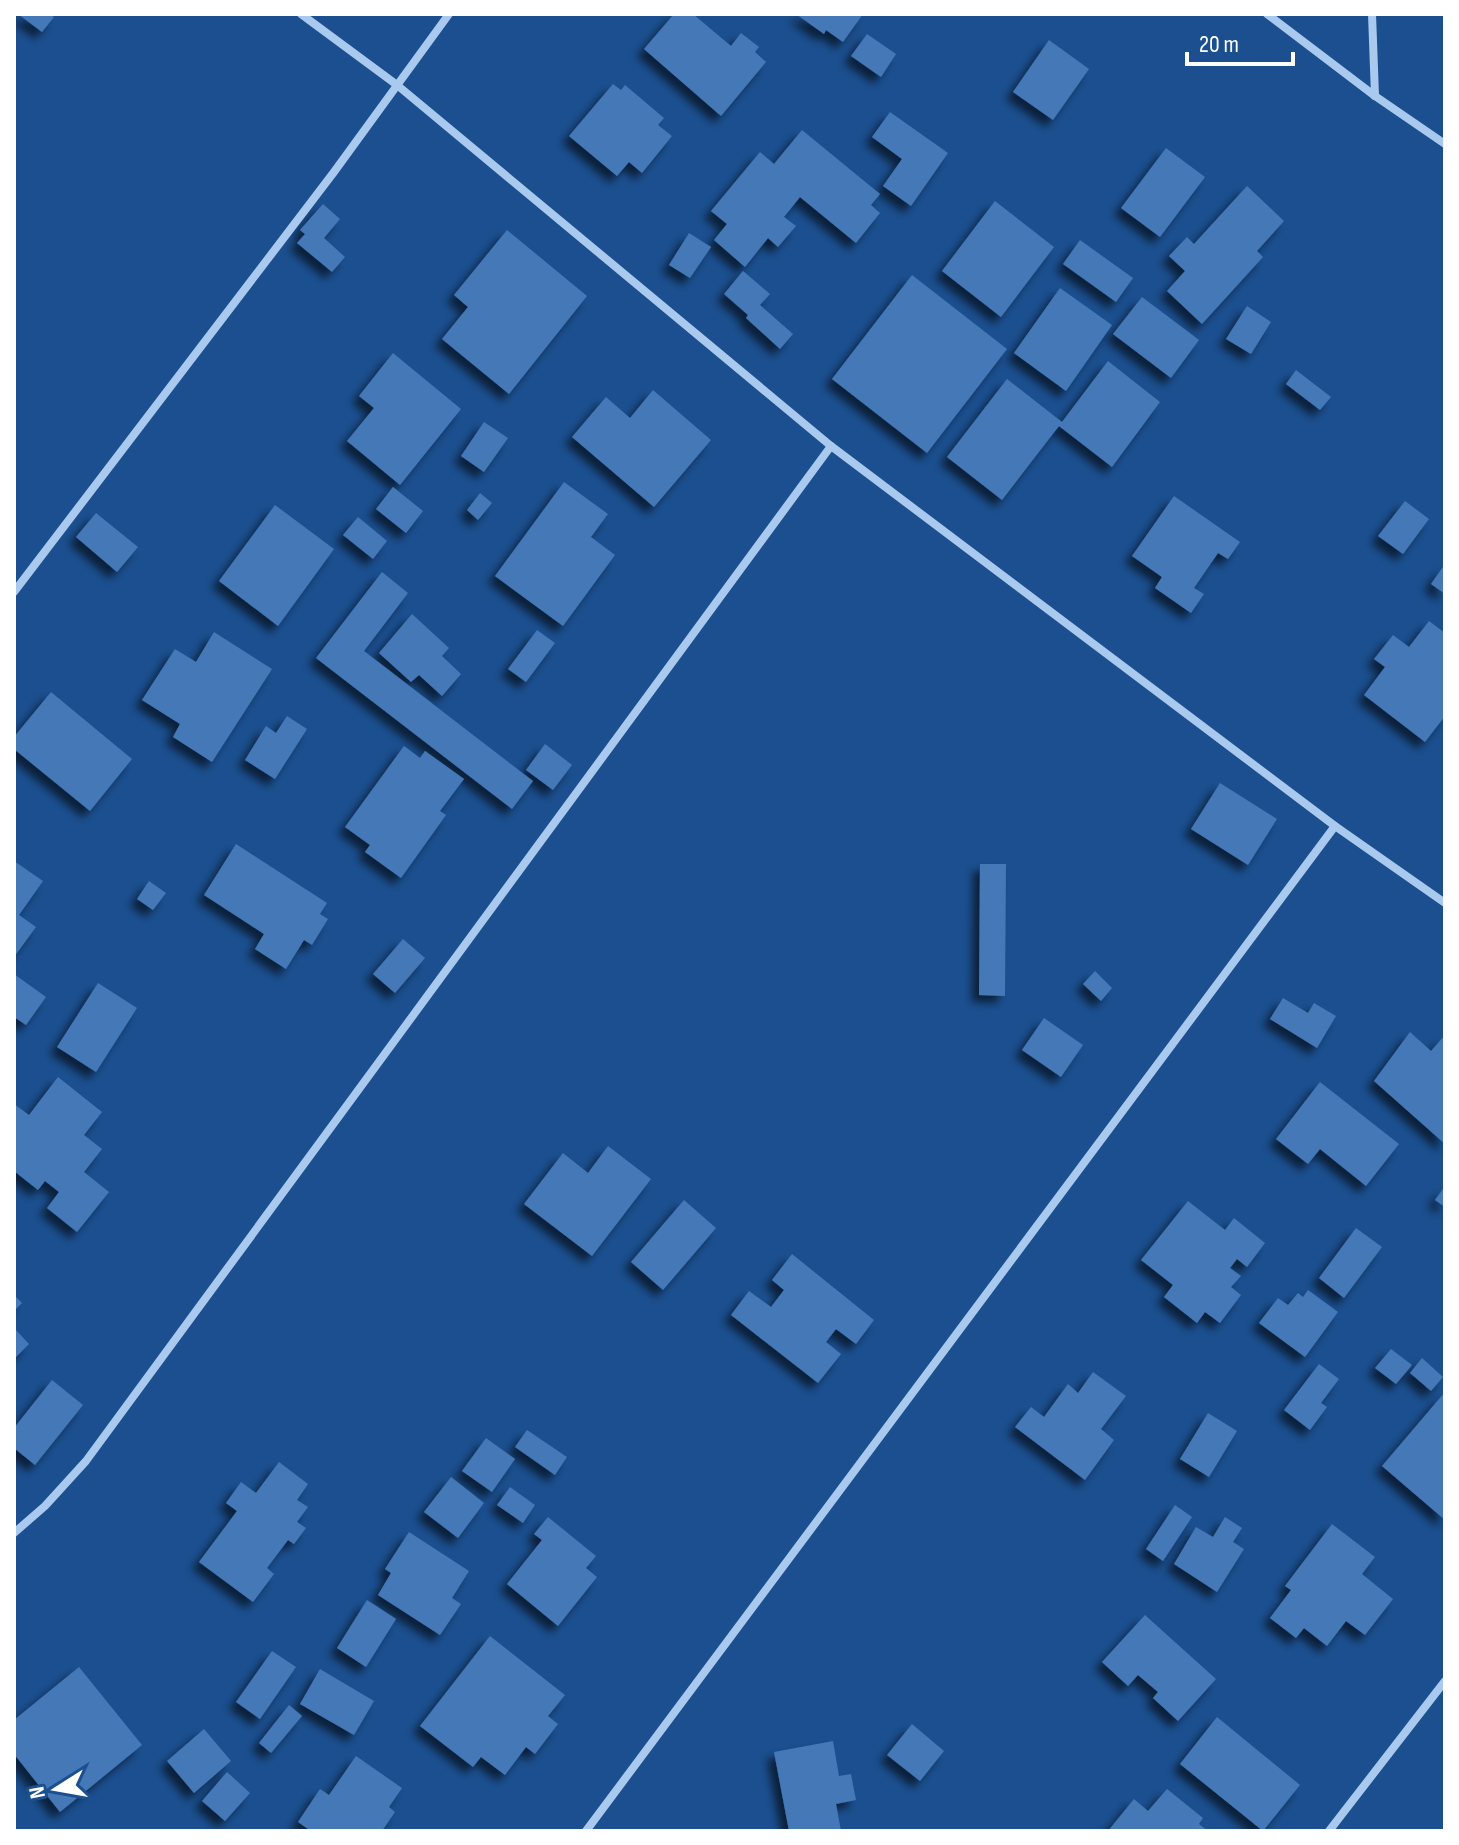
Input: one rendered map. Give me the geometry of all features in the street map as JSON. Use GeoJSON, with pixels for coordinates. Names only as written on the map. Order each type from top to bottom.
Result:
{"type":"FeatureCollection","features":[{"type":"Feature","properties":{"kind":"street"},"geometry":{"type":"LineString","coordinates":[[301,14],[397,85],[831,446],[1335,826],[1445,903]]}},
{"type":"Feature","properties":{"kind":"street"},"geometry":{"type":"LineString","coordinates":[[14,592],[334,172],[449,14]]}},
{"type":"Feature","properties":{"kind":"street"},"geometry":{"type":"LineString","coordinates":[[1372,14],[1375,96]]}},
{"type":"Feature","properties":{"kind":"street"},"geometry":{"type":"LineString","coordinates":[[1271,15],[1375,96],[1445,144]]}},
{"type":"Feature","properties":{"kind":"street"},"geometry":{"type":"LineString","coordinates":[[14,1533],[45,1506],[86,1461],[831,446]]}},
{"type":"Feature","properties":{"kind":"street"},"geometry":{"type":"LineString","coordinates":[[586,1831],[1335,826]]}},
{"type":"Feature","properties":{"kind":"street"},"geometry":{"type":"LineString","coordinates":[[1329,1831],[1445,1681]]}},
{"type":"Feature","properties":{"kind":"building"},"geometry":{"type":"Polygon","coordinates":[[[18,14],[50,14],[54,17],[42,32],[18,14]]]}},
{"type":"Feature","properties":{"kind":"building"},"geometry":{"type":"Polygon","coordinates":[[[674,14],[693,14],[731,46],[741,33],[759,47],[755,52],[766,62],[721,116],[644,49],[674,14]]]}},
{"type":"Feature","properties":{"kind":"building"},"geometry":{"type":"Polygon","coordinates":[[[796,14],[863,14],[843,42],[826,30],[824,34],[796,14]]]}},
{"type":"Feature","properties":{"kind":"building"},"geometry":{"type":"Polygon","coordinates":[[[867,34],[896,54],[881,77],[851,56],[867,34]]]}},
{"type":"Feature","properties":{"kind":"building"},"geometry":{"type":"Polygon","coordinates":[[[1049,40],[1089,69],[1053,120],[1013,92],[1049,40]]]}},
{"type":"Feature","properties":{"kind":"building"},"geometry":{"type":"Polygon","coordinates":[[[613,84],[621,90],[625,85],[664,118],[658,125],[672,136],[642,173],[629,162],[617,176],[569,136],[613,84]]]}},
{"type":"Feature","properties":{"kind":"building"},"geometry":{"type":"Polygon","coordinates":[[[890,112],[948,153],[911,206],[883,186],[902,159],[872,137],[890,112]]]}},
{"type":"Feature","properties":{"kind":"building"},"geometry":{"type":"Polygon","coordinates":[[[802,130],[880,194],[871,205],[880,213],[856,243],[800,197],[784,217],[796,226],[778,247],[768,238],[745,267],[714,240],[727,224],[711,211],[760,152],[774,164],[802,130]]]}},
{"type":"Feature","properties":{"kind":"building"},"geometry":{"type":"Polygon","coordinates":[[[1166,148],[1205,177],[1160,237],[1121,208],[1166,148]]]}},
{"type":"Feature","properties":{"kind":"building"},"geometry":{"type":"Polygon","coordinates":[[[1247,186],[1284,221],[1257,251],[1263,257],[1202,324],[1167,291],[1185,271],[1169,256],[1187,237],[1194,244],[1247,186]]]}},
{"type":"Feature","properties":{"kind":"building"},"geometry":{"type":"Polygon","coordinates":[[[995,201],[1054,247],[1001,317],[942,271],[995,201]]]}},
{"type":"Feature","properties":{"kind":"building"},"geometry":{"type":"Polygon","coordinates":[[[323,204],[340,219],[324,238],[345,257],[332,272],[297,243],[305,234],[300,230],[323,204]]]}},
{"type":"Feature","properties":{"kind":"building"},"geometry":{"type":"Polygon","coordinates":[[[507,230],[587,296],[509,394],[442,339],[468,307],[454,295],[507,230]]]}},
{"type":"Feature","properties":{"kind":"building"},"geometry":{"type":"Polygon","coordinates":[[[689,233],[711,247],[690,278],[669,265],[689,233]]]}},
{"type":"Feature","properties":{"kind":"building"},"geometry":{"type":"Polygon","coordinates":[[[1080,240],[1133,278],[1116,302],[1063,264],[1080,240]]]}},
{"type":"Feature","properties":{"kind":"building"},"geometry":{"type":"Polygon","coordinates":[[[743,271],[770,294],[760,305],[793,334],[780,349],[724,294],[743,271]]]}},
{"type":"Feature","properties":{"kind":"building"},"geometry":{"type":"Polygon","coordinates":[[[912,275],[1007,349],[927,453],[832,379],[912,275]]]}},
{"type":"Feature","properties":{"kind":"building"},"geometry":{"type":"Polygon","coordinates":[[[1060,288],[1112,325],[1066,391],[1014,353],[1060,288]]]}},
{"type":"Feature","properties":{"kind":"building"},"geometry":{"type":"Polygon","coordinates":[[[1142,297],[1199,340],[1171,378],[1113,334],[1142,297]]]}},
{"type":"Feature","properties":{"kind":"building"},"geometry":{"type":"Polygon","coordinates":[[[1247,306],[1271,322],[1251,354],[1226,339],[1247,306]]]}},
{"type":"Feature","properties":{"kind":"building"},"geometry":{"type":"Polygon","coordinates":[[[393,353],[461,409],[400,485],[347,441],[374,408],[359,396],[393,353]]]}},
{"type":"Feature","properties":{"kind":"building"},"geometry":{"type":"Polygon","coordinates":[[[1108,361],[1160,402],[1112,467],[1059,426],[1002,500],[947,457],[1007,379],[1062,422],[1108,361]]]}},
{"type":"Feature","properties":{"kind":"building"},"geometry":{"type":"Polygon","coordinates":[[[1296,370],[1331,397],[1320,410],[1286,384],[1296,370]]]}},
{"type":"Feature","properties":{"kind":"building"},"geometry":{"type":"Polygon","coordinates":[[[653,390],[711,440],[654,507],[572,437],[606,397],[630,418],[653,390]]]}},
{"type":"Feature","properties":{"kind":"building"},"geometry":{"type":"Polygon","coordinates":[[[484,422],[508,438],[484,472],[461,456],[484,422]]]}},
{"type":"Feature","properties":{"kind":"building"},"geometry":{"type":"Polygon","coordinates":[[[564,482],[608,514],[591,537],[615,555],[563,626],[495,576],[564,482]]]}},
{"type":"Feature","properties":{"kind":"building"},"geometry":{"type":"Polygon","coordinates":[[[393,487],[423,511],[406,533],[376,509],[393,487]]]}},
{"type":"Feature","properties":{"kind":"building"},"geometry":{"type":"Polygon","coordinates":[[[480,493],[492,503],[478,520],[467,510],[480,493]]]}},
{"type":"Feature","properties":{"kind":"building"},"geometry":{"type":"Polygon","coordinates":[[[1174,496],[1240,542],[1228,559],[1218,553],[1194,588],[1204,594],[1191,613],[1155,588],[1162,577],[1132,556],[1174,496]]]}},
{"type":"Feature","properties":{"kind":"building"},"geometry":{"type":"Polygon","coordinates":[[[1405,501],[1429,519],[1403,554],[1378,536],[1405,501]]]}},
{"type":"Feature","properties":{"kind":"building"},"geometry":{"type":"Polygon","coordinates":[[[275,505],[334,549],[278,626],[219,581],[275,505]]]}},
{"type":"Feature","properties":{"kind":"building"},"geometry":{"type":"Polygon","coordinates":[[[96,513],[138,547],[117,572],[76,537],[96,513]]]}},
{"type":"Feature","properties":{"kind":"building"},"geometry":{"type":"Polygon","coordinates":[[[358,517],[387,541],[373,559],[343,535],[358,517]]]}},
{"type":"Feature","properties":{"kind":"building"},"geometry":{"type":"Polygon","coordinates":[[[1445,564],[1445,594],[1431,584],[1445,564]]]}},
{"type":"Feature","properties":{"kind":"building"},"geometry":{"type":"Polygon","coordinates":[[[382,572],[408,593],[364,651],[533,781],[512,809],[316,658],[382,572]]]}},
{"type":"Feature","properties":{"kind":"building"},"geometry":{"type":"Polygon","coordinates":[[[412,614],[449,648],[442,656],[461,674],[442,696],[419,675],[411,682],[379,653],[412,614]]]}},
{"type":"Feature","properties":{"kind":"building"},"geometry":{"type":"Polygon","coordinates":[[[1429,621],[1445,633],[1445,716],[1425,742],[1364,695],[1385,667],[1374,659],[1393,635],[1409,647],[1429,621]]]}},
{"type":"Feature","properties":{"kind":"building"},"geometry":{"type":"Polygon","coordinates":[[[537,630],[555,643],[526,682],[508,669],[537,630]]]}},
{"type":"Feature","properties":{"kind":"building"},"geometry":{"type":"Polygon","coordinates":[[[214,632],[272,669],[212,762],[173,737],[180,724],[142,700],[175,649],[196,662],[214,632]]]}},
{"type":"Feature","properties":{"kind":"building"},"geometry":{"type":"Polygon","coordinates":[[[51,692],[132,759],[90,811],[14,749],[14,737],[51,692]]]}},
{"type":"Feature","properties":{"kind":"building"},"geometry":{"type":"Polygon","coordinates":[[[287,716],[307,729],[275,779],[245,760],[266,726],[276,733],[287,716]]]}},
{"type":"Feature","properties":{"kind":"building"},"geometry":{"type":"Polygon","coordinates":[[[545,744],[572,765],[553,790],[526,770],[545,744]]]}},
{"type":"Feature","properties":{"kind":"building"},"geometry":{"type":"Polygon","coordinates":[[[404,746],[420,758],[425,751],[464,779],[440,811],[446,815],[401,878],[365,852],[370,845],[345,827],[404,746]]]}},
{"type":"Feature","properties":{"kind":"building"},"geometry":{"type":"Polygon","coordinates":[[[1220,783],[1277,819],[1248,865],[1191,829],[1220,783]]]}},
{"type":"Feature","properties":{"kind":"building"},"geometry":{"type":"Polygon","coordinates":[[[236,844],[327,903],[320,914],[328,919],[312,945],[304,940],[286,969],[255,949],[264,934],[204,895],[236,844]]]}},
{"type":"Feature","properties":{"kind":"building"},"geometry":{"type":"Polygon","coordinates":[[[14,861],[43,881],[19,915],[36,927],[14,957],[14,861]]]}},
{"type":"Feature","properties":{"kind":"building"},"geometry":{"type":"Polygon","coordinates":[[[980,864],[1006,864],[1005,996],[979,995],[980,864]]]}},
{"type":"Feature","properties":{"kind":"building"},"geometry":{"type":"Polygon","coordinates":[[[149,881],[166,893],[153,910],[137,899],[149,881]]]}},
{"type":"Feature","properties":{"kind":"building"},"geometry":{"type":"Polygon","coordinates":[[[403,939],[425,958],[395,993],[373,974],[403,939]]]}},
{"type":"Feature","properties":{"kind":"building"},"geometry":{"type":"Polygon","coordinates":[[[1095,971],[1112,988],[1101,1001],[1083,984],[1095,971]]]}},
{"type":"Feature","properties":{"kind":"building"},"geometry":{"type":"Polygon","coordinates":[[[14,974],[46,997],[26,1025],[14,1017],[14,974]]]}},
{"type":"Feature","properties":{"kind":"building"},"geometry":{"type":"Polygon","coordinates":[[[98,983],[137,1008],[96,1072],[57,1047],[98,983]]]}},
{"type":"Feature","properties":{"kind":"building"},"geometry":{"type":"Polygon","coordinates":[[[1283,998],[1308,1013],[1314,1003],[1336,1016],[1317,1048],[1270,1019],[1283,998]]]}},
{"type":"Feature","properties":{"kind":"building"},"geometry":{"type":"Polygon","coordinates":[[[1044,1018],[1083,1045],[1061,1077],[1022,1050],[1044,1018]]]}},
{"type":"Feature","properties":{"kind":"building"},"geometry":{"type":"Polygon","coordinates":[[[1410,1032],[1431,1051],[1445,1035],[1445,1144],[1374,1081],[1410,1032]]]}},
{"type":"Feature","properties":{"kind":"building"},"geometry":{"type":"Polygon","coordinates":[[[58,1077],[102,1112],[84,1135],[102,1149],[84,1172],[109,1192],[77,1232],[47,1208],[59,1192],[45,1181],[38,1190],[14,1171],[14,1104],[29,1115],[58,1077]]]}},
{"type":"Feature","properties":{"kind":"building"},"geometry":{"type":"Polygon","coordinates":[[[1320,1082],[1399,1144],[1366,1186],[1320,1149],[1308,1164],[1276,1139],[1320,1082]]]}},
{"type":"Feature","properties":{"kind":"building"},"geometry":{"type":"Polygon","coordinates":[[[608,1146],[651,1179],[592,1256],[524,1204],[563,1153],[588,1173],[608,1146]]]}},
{"type":"Feature","properties":{"kind":"building"},"geometry":{"type":"Polygon","coordinates":[[[1445,1186],[1445,1207],[1435,1200],[1445,1186]]]}},
{"type":"Feature","properties":{"kind":"building"},"geometry":{"type":"Polygon","coordinates":[[[684,1200],[716,1228],[663,1290],[631,1262],[684,1200]]]}},
{"type":"Feature","properties":{"kind":"building"},"geometry":{"type":"Polygon","coordinates":[[[1188,1201],[1225,1230],[1234,1218],[1265,1243],[1247,1267],[1237,1259],[1230,1268],[1241,1276],[1231,1287],[1241,1295],[1220,1323],[1205,1312],[1197,1323],[1164,1297],[1173,1285],[1141,1260],[1188,1201]]]}},
{"type":"Feature","properties":{"kind":"building"},"geometry":{"type":"Polygon","coordinates":[[[1356,1228],[1382,1247],[1344,1298],[1319,1278],[1356,1228]]]}},
{"type":"Feature","properties":{"kind":"building"},"geometry":{"type":"Polygon","coordinates":[[[792,1254],[874,1320],[856,1344],[836,1329],[826,1342],[841,1354],[818,1383],[731,1315],[749,1291],[771,1307],[784,1290],[772,1280],[792,1254]]]}},
{"type":"Feature","properties":{"kind":"building"},"geometry":{"type":"Polygon","coordinates":[[[1308,1290],[1338,1312],[1305,1357],[1259,1323],[1278,1298],[1288,1305],[1298,1293],[1303,1297],[1308,1290]]]}},
{"type":"Feature","properties":{"kind":"building"},"geometry":{"type":"Polygon","coordinates":[[[14,1295],[22,1303],[14,1311],[14,1295]]]}},
{"type":"Feature","properties":{"kind":"building"},"geometry":{"type":"Polygon","coordinates":[[[14,1328],[29,1344],[14,1359],[14,1328]]]}},
{"type":"Feature","properties":{"kind":"building"},"geometry":{"type":"Polygon","coordinates":[[[1391,1349],[1412,1365],[1396,1384],[1375,1368],[1391,1349]]]}},
{"type":"Feature","properties":{"kind":"building"},"geometry":{"type":"Polygon","coordinates":[[[1422,1358],[1443,1377],[1431,1391],[1410,1373],[1422,1358]]]}},
{"type":"Feature","properties":{"kind":"building"},"geometry":{"type":"Polygon","coordinates":[[[1319,1364],[1339,1379],[1321,1403],[1327,1407],[1310,1430],[1284,1410],[1319,1364]]]}},
{"type":"Feature","properties":{"kind":"building"},"geometry":{"type":"Polygon","coordinates":[[[1093,1372],[1126,1396],[1101,1429],[1114,1440],[1085,1480],[1015,1427],[1031,1407],[1044,1417],[1068,1384],[1078,1393],[1093,1372]]]}},
{"type":"Feature","properties":{"kind":"building"},"geometry":{"type":"Polygon","coordinates":[[[52,1380],[83,1405],[35,1465],[14,1448],[14,1428],[52,1380]]]}},
{"type":"Feature","properties":{"kind":"building"},"geometry":{"type":"Polygon","coordinates":[[[1445,1392],[1445,1520],[1382,1466],[1445,1392]]]}},
{"type":"Feature","properties":{"kind":"building"},"geometry":{"type":"Polygon","coordinates":[[[1208,1413],[1237,1431],[1209,1477],[1180,1459],[1208,1413]]]}},
{"type":"Feature","properties":{"kind":"building"},"geometry":{"type":"Polygon","coordinates":[[[527,1430],[567,1457],[555,1475],[515,1447],[527,1430]]]}},
{"type":"Feature","properties":{"kind":"building"},"geometry":{"type":"Polygon","coordinates":[[[486,1438],[515,1459],[492,1492],[462,1471],[486,1438]]]}},
{"type":"Feature","properties":{"kind":"building"},"geometry":{"type":"Polygon","coordinates":[[[279,1462],[308,1484],[297,1500],[308,1507],[297,1522],[306,1528],[294,1544],[288,1540],[267,1568],[274,1574],[253,1602],[199,1562],[237,1511],[226,1503],[241,1482],[256,1493],[279,1462]]]}},
{"type":"Feature","properties":{"kind":"building"},"geometry":{"type":"Polygon","coordinates":[[[451,1477],[484,1503],[458,1538],[424,1512],[451,1477]]]}},
{"type":"Feature","properties":{"kind":"building"},"geometry":{"type":"Polygon","coordinates":[[[510,1487],[535,1505],[523,1523],[497,1505],[510,1487]]]}},
{"type":"Feature","properties":{"kind":"building"},"geometry":{"type":"Polygon","coordinates":[[[1175,1505],[1192,1517],[1163,1561],[1146,1549],[1175,1505]]]}},
{"type":"Feature","properties":{"kind":"building"},"geometry":{"type":"Polygon","coordinates":[[[548,1517],[596,1556],[586,1568],[597,1577],[558,1626],[507,1584],[542,1540],[534,1534],[548,1517]]]}},
{"type":"Feature","properties":{"kind":"building"},"geometry":{"type":"Polygon","coordinates":[[[1225,1517],[1242,1528],[1233,1542],[1244,1549],[1217,1592],[1174,1564],[1196,1527],[1213,1537],[1225,1517]]]}},
{"type":"Feature","properties":{"kind":"building"},"geometry":{"type":"Polygon","coordinates":[[[1332,1524],[1375,1557],[1362,1574],[1393,1599],[1365,1635],[1346,1621],[1327,1646],[1304,1628],[1296,1638],[1270,1618],[1291,1590],[1285,1586],[1332,1524]]]}},
{"type":"Feature","properties":{"kind":"building"},"geometry":{"type":"Polygon","coordinates":[[[409,1532],[469,1571],[452,1598],[461,1604],[440,1635],[378,1595],[391,1573],[385,1569],[409,1532]]]}},
{"type":"Feature","properties":{"kind":"building"},"geometry":{"type":"Polygon","coordinates":[[[367,1600],[396,1619],[366,1667],[337,1648],[367,1600]]]}},
{"type":"Feature","properties":{"kind":"building"},"geometry":{"type":"Polygon","coordinates":[[[1145,1615],[1216,1679],[1178,1721],[1153,1698],[1158,1692],[1138,1675],[1128,1686],[1102,1662],[1145,1615]]]}},
{"type":"Feature","properties":{"kind":"building"},"geometry":{"type":"Polygon","coordinates":[[[490,1636],[565,1695],[548,1716],[558,1724],[535,1754],[526,1747],[505,1775],[481,1757],[473,1767],[420,1726],[490,1636]]]}},
{"type":"Feature","properties":{"kind":"building"},"geometry":{"type":"Polygon","coordinates":[[[272,1651],[296,1667],[260,1719],[236,1702],[272,1651]]]}},
{"type":"Feature","properties":{"kind":"building"},"geometry":{"type":"Polygon","coordinates":[[[79,1667],[142,1745],[60,1812],[14,1754],[14,1720],[79,1667]]]}},
{"type":"Feature","properties":{"kind":"building"},"geometry":{"type":"Polygon","coordinates":[[[320,1669],[374,1701],[354,1735],[300,1704],[320,1669]]]}},
{"type":"Feature","properties":{"kind":"building"},"geometry":{"type":"Polygon","coordinates":[[[289,1705],[302,1716],[271,1753],[259,1743],[289,1705]]]}},
{"type":"Feature","properties":{"kind":"building"},"geometry":{"type":"Polygon","coordinates":[[[1217,1717],[1300,1785],[1263,1831],[1180,1764],[1217,1717]]]}},
{"type":"Feature","properties":{"kind":"building"},"geometry":{"type":"Polygon","coordinates":[[[912,1724],[944,1751],[920,1781],[887,1755],[912,1724]]]}},
{"type":"Feature","properties":{"kind":"building"},"geometry":{"type":"Polygon","coordinates":[[[204,1729],[231,1761],[194,1793],[167,1761],[204,1729]]]}},
{"type":"Feature","properties":{"kind":"building"},"geometry":{"type":"Polygon","coordinates":[[[833,1741],[839,1776],[851,1774],[856,1800],[836,1804],[841,1831],[789,1831],[774,1752],[833,1741]]]}},
{"type":"Feature","properties":{"kind":"building"},"geometry":{"type":"Polygon","coordinates":[[[356,1756],[402,1788],[389,1807],[395,1812],[382,1831],[311,1831],[298,1822],[320,1789],[329,1795],[356,1756]]]}},
{"type":"Feature","properties":{"kind":"building"},"geometry":{"type":"Polygon","coordinates":[[[227,1772],[250,1793],[225,1821],[202,1801],[227,1772]]]}},
{"type":"Feature","properties":{"kind":"building"},"geometry":{"type":"Polygon","coordinates":[[[1167,1789],[1203,1818],[1199,1824],[1208,1831],[1108,1831],[1134,1799],[1148,1811],[1167,1789]]]}}]}
